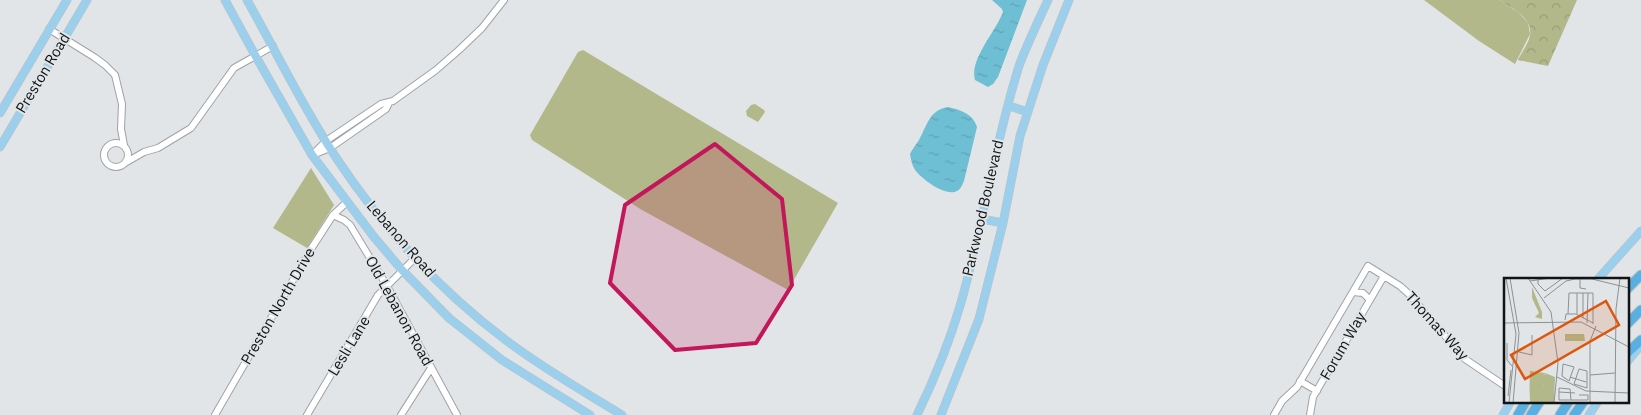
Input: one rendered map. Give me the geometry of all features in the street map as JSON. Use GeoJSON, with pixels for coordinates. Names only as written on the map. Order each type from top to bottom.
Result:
{"type":"FeatureCollection","features":[{"type":"Feature","properties":{"kind":"highway"},"geometry":{"type":"LineString","coordinates":[[1628,288],[1641,275]]}},
{"type":"Feature","properties":{"kind":"highway"},"geometry":{"type":"LineString","coordinates":[[1628,323],[1641,310]]}},
{"type":"Feature","properties":{"kind":"highway"},"geometry":{"type":"LineString","coordinates":[[1628,352],[1641,340]]}},
{"type":"Feature","properties":{"kind":"highway"},"geometry":{"type":"LineString","coordinates":[[1518,415],[1525,402]]}},
{"type":"Feature","properties":{"kind":"highway"},"geometry":{"type":"LineString","coordinates":[[1532,415],[1539,402]]}},
{"type":"Feature","properties":{"kind":"highway"},"geometry":{"type":"LineString","coordinates":[[1560,415],[1568,402]]}},
{"type":"Feature","properties":{"kind":"highway"},"geometry":{"type":"LineString","coordinates":[[1574,415],[1583,402]]}},
{"type":"Feature","properties":{"kind":"main road","name":"Preston Road"},"geometry":{"type":"LineString","coordinates":[[0,113],[67,0]]}},
{"type":"Feature","properties":{"kind":"main road","name":"Preston Road"},"geometry":{"type":"LineString","coordinates":[[0,147],[87,0]]}},
{"type":"Feature","properties":{"kind":"main road","name":"Lebanon Road"},"geometry":{"type":"LineString","coordinates":[[225,0],[312,155],[402,270],[449,318],[502,360],[590,415]]}},
{"type":"Feature","properties":{"kind":"main road","name":"Lebanon Road"},"geometry":{"type":"LineString","coordinates":[[247,0],[328,144],[387,226],[415,258],[450,293],[507,341],[546,368],[622,415]]}},
{"type":"Feature","properties":{"kind":"main road","name":"Parkwood Boulevard"},"geometry":{"type":"LineString","coordinates":[[917,415],[943,356],[960,307],[982,219],[991,173],[1020,65],[1048,0]]}},
{"type":"Feature","properties":{"kind":"main road","name":"Parkwood Boulevard"},"geometry":{"type":"LineString","coordinates":[[941,415],[979,319],[1003,223],[1020,136],[1043,66],[1069,0]]}},
{"type":"Feature","properties":{"kind":"main road"},"geometry":{"type":"LineString","coordinates":[[1009,106],[1028,112]]}},
{"type":"Feature","properties":{"kind":"main road"},"geometry":{"type":"LineString","coordinates":[[982,219],[1003,223]]}},
{"type":"Feature","properties":{"kind":"main road"},"geometry":{"type":"LineString","coordinates":[[1599,278],[1641,231]]}},
{"type":"Feature","properties":{"kind":"main road"},"geometry":{"type":"LineString","coordinates":[[1628,361],[1641,345]]}},
{"type":"Feature","properties":{"kind":"main road"},"geometry":{"type":"LineString","coordinates":[[1503,415],[1510,402]]}},
{"type":"Feature","properties":{"kind":"main road"},"geometry":{"type":"LineString","coordinates":[[1589,415],[1597,402]]}},
{"type":"Feature","properties":{"kind":"street"},"geometry":{"type":"LineString","coordinates":[[312,155],[381,104],[389,103],[436,70],[482,28],[504,0]]}},
{"type":"Feature","properties":{"kind":"street"},"geometry":{"type":"LineString","coordinates":[[49,29],[94,56],[115,75],[122,104],[120,129],[128,159],[125,163]]}},
{"type":"Feature","properties":{"kind":"street"},"geometry":{"type":"LineString","coordinates":[[144,152],[126,148],[117,142],[106,146],[104,158],[106,163],[116,168],[144,152],[158,148],[191,128],[234,68],[273,46]]}},
{"type":"Feature","properties":{"kind":"street"},"geometry":{"type":"LineString","coordinates":[[111,143],[120,129]]}},
{"type":"Feature","properties":{"kind":"street","name":"Preston North Drive"},"geometry":{"type":"LineString","coordinates":[[215,415],[311,249],[333,215],[347,202]]}},
{"type":"Feature","properties":{"kind":"street","name":"Old Lebanon Road"},"geometry":{"type":"LineString","coordinates":[[333,215],[350,225],[387,286],[457,415]]}},
{"type":"Feature","properties":{"kind":"street","name":"Lesli Lane"},"geometry":{"type":"LineString","coordinates":[[308,415],[378,296],[415,258]]}},
{"type":"Feature","properties":{"kind":"street","name":"Thomas Way"},"geometry":{"type":"LineString","coordinates":[[1368,266],[1400,286],[1422,307],[1465,359],[1504,385]]}},
{"type":"Feature","properties":{"kind":"street","name":"Forum Way"},"geometry":{"type":"LineString","coordinates":[[1274,415],[1281,402],[1296,389],[1368,266]]}},
{"type":"Feature","properties":{"kind":"street","name":"Forum Way"},"geometry":{"type":"LineString","coordinates":[[1310,415],[1312,400],[1384,276]]}},
{"type":"Feature","properties":{"kind":"street","name":"Forum Way"},"geometry":{"type":"LineString","coordinates":[[1353,292],[1363,293],[1370,300]]}},
{"type":"Feature","properties":{"kind":"street"},"geometry":{"type":"LineString","coordinates":[[401,415],[430,368]]}},
{"type":"Feature","properties":{"kind":"street","name":"Forum Way"},"geometry":{"type":"LineString","coordinates":[[1300,382],[1317,391]]}},
{"type":"Feature","properties":{"kind":"highlighted area"},"geometry":{"type":"Polygon","coordinates":[[[715,144],[782,199],[792,285],[756,343],[675,350],[610,283],[625,205],[715,144]]]}},
{"type":"Feature","properties":{"kind":"green space"},"geometry":{"type":"Polygon","coordinates":[[[1424,0],[1500,0],[1519,13],[1528,23],[1530,34],[1515,64],[1479,41],[1424,0]]]}},
{"type":"Feature","properties":{"kind":"green space"},"geometry":{"type":"Polygon","coordinates":[[[1500,0],[1577,0],[1548,66],[1518,60],[1528,41],[1530,29],[1528,23],[1520,14],[1500,0]]]}},
{"type":"Feature","properties":{"kind":"green space"},"geometry":{"type":"Polygon","coordinates":[[[583,50],[838,203],[788,290],[642,210],[532,140],[530,135],[578,52],[583,50]]]}},
{"type":"Feature","properties":{"kind":"green space"},"geometry":{"type":"Polygon","coordinates":[[[755,104],[765,112],[758,122],[747,116],[746,111],[751,105],[755,104]]]}},
{"type":"Feature","properties":{"kind":"green space"},"geometry":{"type":"Polygon","coordinates":[[[311,168],[334,205],[307,248],[273,228],[311,168]]]}},
{"type":"Feature","properties":{"kind":"water"},"geometry":{"type":"Polygon","coordinates":[[[992,0],[1027,0],[998,77],[988,87],[975,80],[974,72],[979,55],[1003,12],[992,0]]]}},
{"type":"Feature","properties":{"kind":"water"},"geometry":{"type":"Polygon","coordinates":[[[948,107],[966,113],[973,119],[977,127],[964,181],[957,191],[952,192],[946,192],[934,186],[918,174],[910,154],[933,115],[937,111],[948,107]]]}}]}
